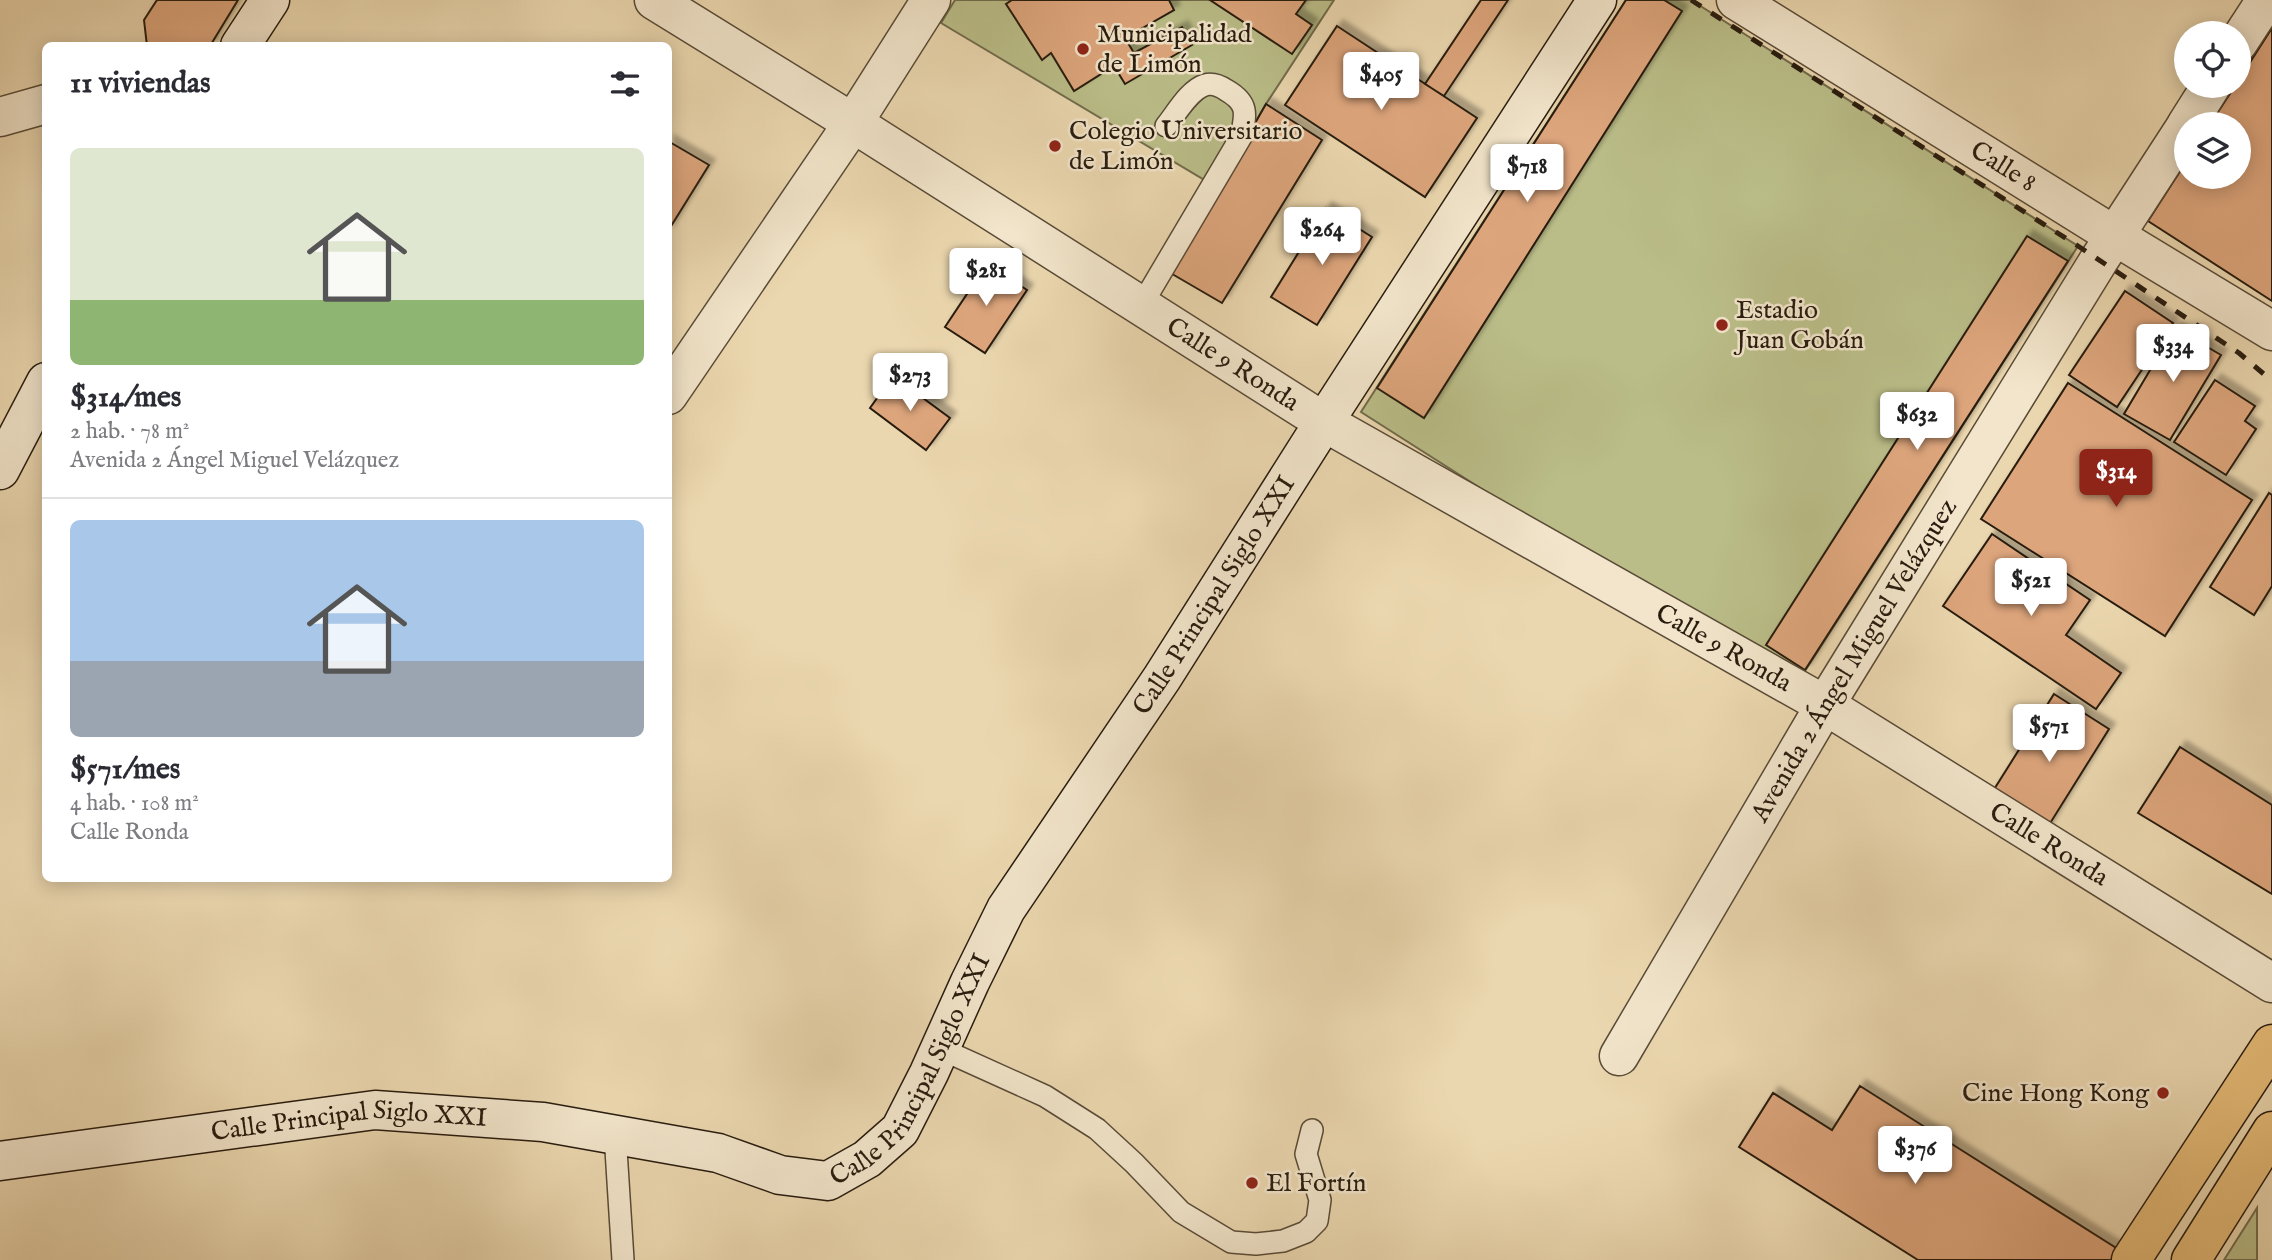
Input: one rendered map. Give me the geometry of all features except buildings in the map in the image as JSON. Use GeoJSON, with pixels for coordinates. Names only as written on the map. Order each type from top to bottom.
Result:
{"type":"FeatureCollection","features":[{"type":"Feature","properties":{"kind":"highway"},"geometry":{"type":"LineString","coordinates":[[2131,1260],[2272,1044]]}},
{"type":"Feature","properties":{"kind":"highway"},"geometry":{"type":"LineString","coordinates":[[2191,1260],[2272,1130]]}},
{"type":"Feature","properties":{"kind":"street"},"geometry":{"type":"LineString","coordinates":[[243,42],[270,0]]}},
{"type":"Feature","properties":{"kind":"street","name":"Calle 9 Ronda"},"geometry":{"type":"LineString","coordinates":[[654,0],[853,122],[1324,422],[1825,705]]}},
{"type":"Feature","properties":{"kind":"street"},"geometry":{"type":"LineString","coordinates":[[672,389],[853,122],[931,0]]}},
{"type":"Feature","properties":{"kind":"street","name":"Calle Principal Siglo XXI"},"geometry":{"type":"LineString","coordinates":[[0,1161],[375,1110],[543,1122],[718,1153],[780,1175],[828,1181],[867,1159],[900,1130],[1006,909],[1162,678],[1597,0]]}},
{"type":"Feature","properties":{"kind":"street","name":"Calle 8"},"geometry":{"type":"LineString","coordinates":[[1736,0],[2272,331]]}},
{"type":"Feature","properties":{"kind":"street"},"geometry":{"type":"LineString","coordinates":[[2251,23],[2266,0]]}},
{"type":"Feature","properties":{"kind":"street"},"geometry":{"type":"LineString","coordinates":[[0,117],[42,105]]}},
{"type":"Feature","properties":{"kind":"street","name":"Avenida 2 Ángel Miguel Velázquez"},"geometry":{"type":"LineString","coordinates":[[1619,1056],[1825,705],[2174,144]]}},
{"type":"Feature","properties":{"kind":"street"},"geometry":{"type":"LineString","coordinates":[[0,470],[42,390]]}},
{"type":"Feature","properties":{"kind":"street","name":"Calle Ronda"},"geometry":{"type":"LineString","coordinates":[[1825,705],[2272,983]]}},
{"type":"Feature","properties":{"kind":"lane"},"geometry":{"type":"LineString","coordinates":[[1141,306],[1241,137],[1245,118],[1244,105],[1236,96],[1218,85],[1205,85],[1194,93],[1166,125]]}},
{"type":"Feature","properties":{"kind":"lane"},"geometry":{"type":"LineString","coordinates":[[941,1049],[1045,1096],[1097,1129],[1181,1212],[1231,1242],[1256,1244],[1283,1241],[1306,1232],[1317,1222],[1320,1200],[1306,1154],[1312,1130]]}},
{"type":"Feature","properties":{"kind":"lane"},"geometry":{"type":"LineString","coordinates":[[615,1135],[623,1260]]}},
{"type":"Feature","properties":{"kind":"green space"},"geometry":{"type":"Polygon","coordinates":[[[955,0],[1334,0],[1266,104],[1218,188],[941,23],[955,0]]]}},
{"type":"Feature","properties":{"kind":"green space","name":"Estadio Juan Gobán"},"geometry":{"type":"Polygon","coordinates":[[[1626,0],[1691,0],[2078,246],[1794,688],[1361,412],[1626,0]]]}},
{"type":"Feature","properties":{"kind":"green space"},"geometry":{"type":"Polygon","coordinates":[[[2257,1208],[2257,1260],[2224,1260],[2257,1208]]]}},
{"type":"Feature","properties":{"kind":"railway"},"geometry":{"type":"LineString","coordinates":[[1691,0],[2078,246],[2239,353],[2272,381]]}},
{"type":"Feature","properties":{"kind":"place","name":"Municipalidad de Limón"},"geometry":{"type":"Point","coordinates":[1083,49]}},
{"type":"Feature","properties":{"kind":"place","name":"Colegio Universitario de Limón"},"geometry":{"type":"Point","coordinates":[1055,146]}},
{"type":"Feature","properties":{"kind":"place","name":"Estadio Juan Gobán"},"geometry":{"type":"Point","coordinates":[1722,325]}},
{"type":"Feature","properties":{"kind":"place","name":"Cine Hong Kong"},"geometry":{"type":"Point","coordinates":[2163,1093]}},
{"type":"Feature","properties":{"kind":"place","name":"El Fortín"},"geometry":{"type":"Point","coordinates":[1252,1183]}}]}
